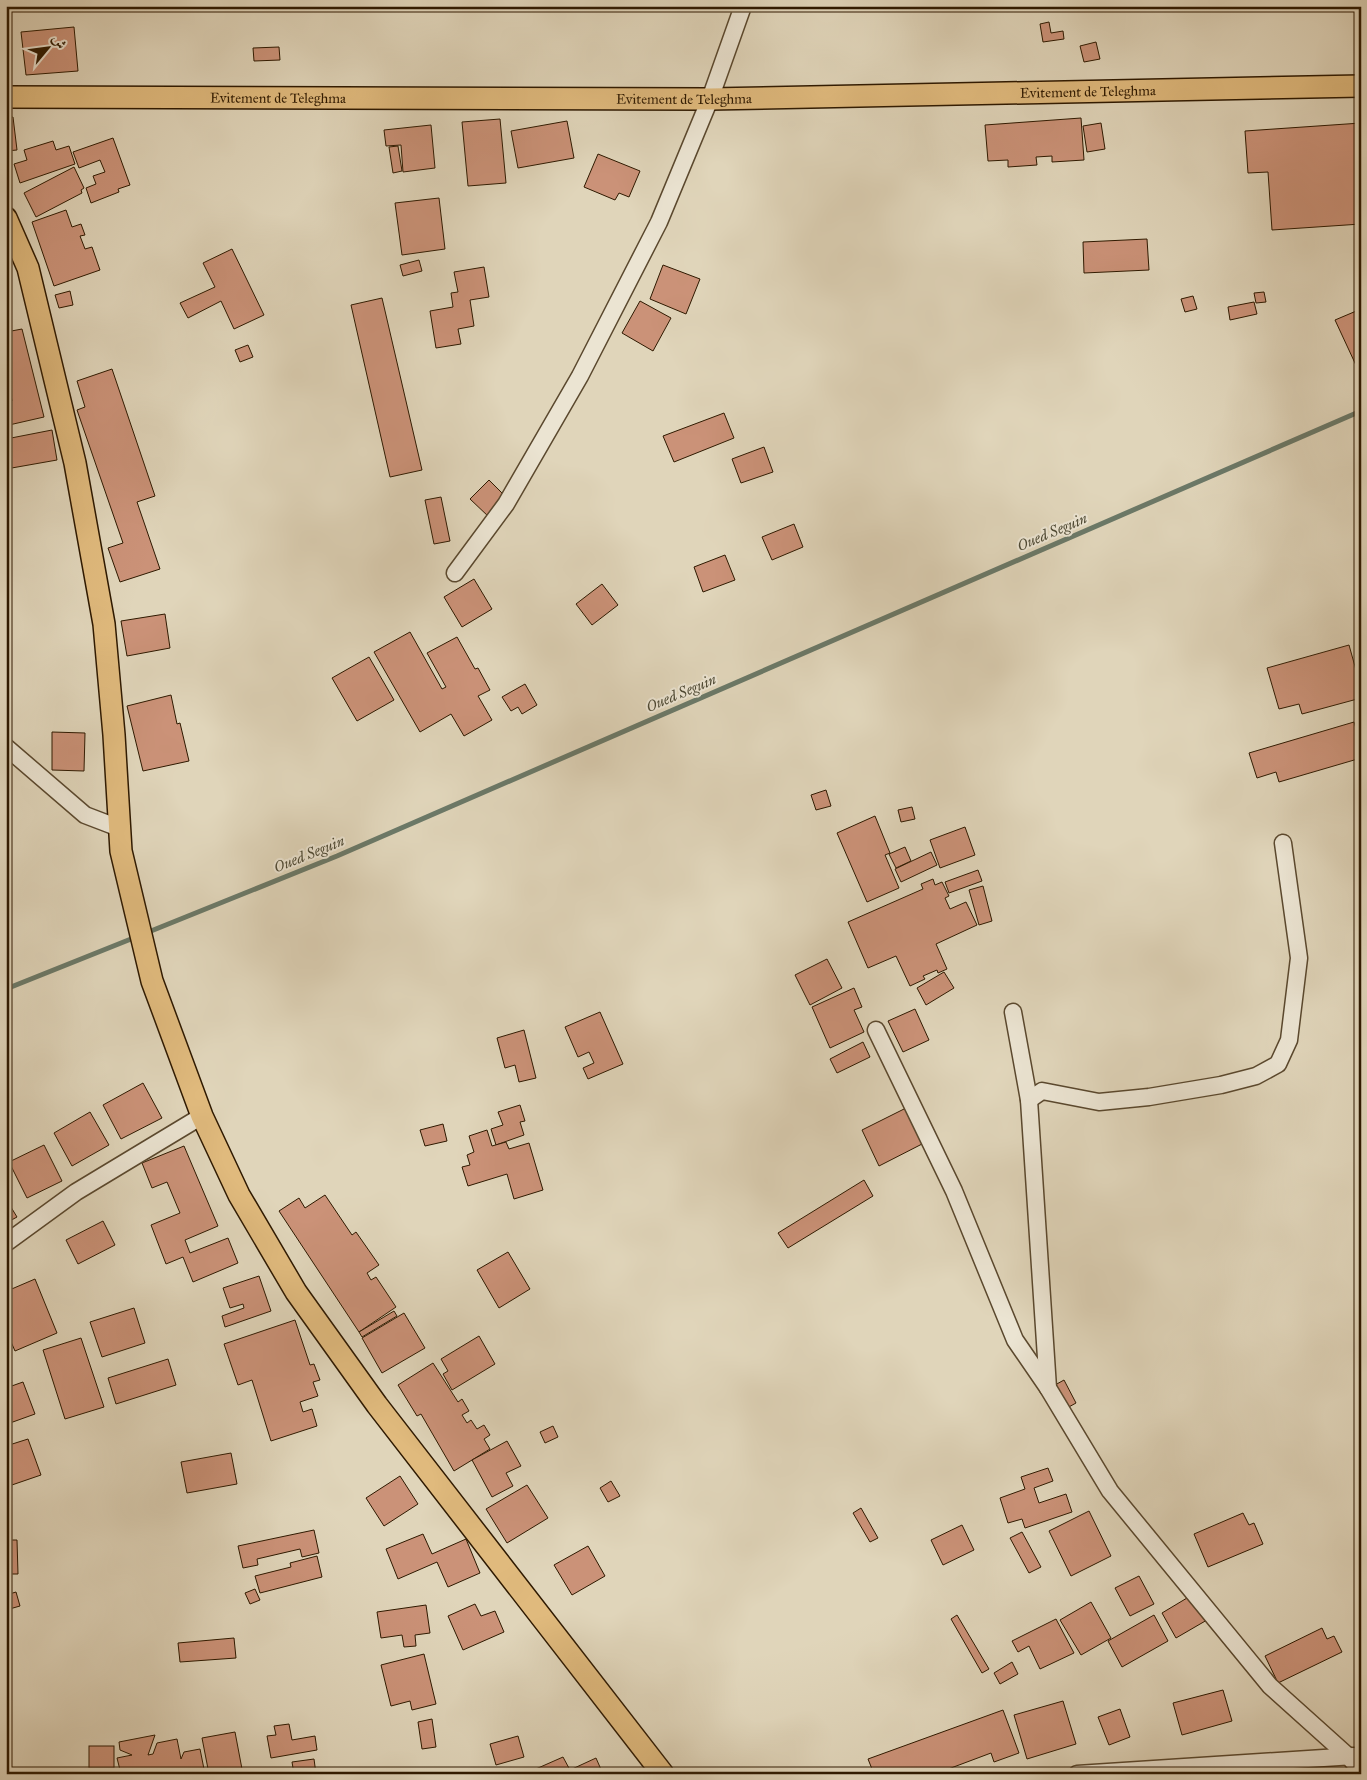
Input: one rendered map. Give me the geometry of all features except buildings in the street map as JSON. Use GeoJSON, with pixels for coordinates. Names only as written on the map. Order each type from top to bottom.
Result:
{"type":"FeatureCollection","features":[{"type":"Feature","properties":{"kind":"main road","name":"Evitement de Teleghma"},"geometry":{"type":"LineString","coordinates":[[6,97],[710,99],[1361,86]]}},
{"type":"Feature","properties":{"kind":"main road"},"geometry":{"type":"LineString","coordinates":[[6,218],[28,268],[75,463],[104,624],[114,735],[120,851],[152,981],[202,1116],[239,1195],[296,1292],[377,1405],[663,1774]]}},
{"type":"Feature","properties":{"kind":"street"},"geometry":{"type":"LineString","coordinates":[[455,573],[506,504],[580,376],[659,222],[710,99],[743,6]]}},
{"type":"Feature","properties":{"kind":"street"},"geometry":{"type":"LineString","coordinates":[[6,747],[85,815],[120,828]]}},
{"type":"Feature","properties":{"kind":"street"},"geometry":{"type":"LineString","coordinates":[[1029,1100],[1042,1091],[1099,1102],[1149,1097],[1221,1085],[1256,1076],[1278,1064],[1290,1040],[1299,958],[1283,843]]}},
{"type":"Feature","properties":{"kind":"street"},"geometry":{"type":"LineString","coordinates":[[1012,1012],[1029,1100],[1048,1388]]}},
{"type":"Feature","properties":{"kind":"street"},"geometry":{"type":"LineString","coordinates":[[876,1030],[954,1191],[1015,1340],[1048,1388],[1116,1498],[1270,1686],[1355,1756],[1361,1771]]}},
{"type":"Feature","properties":{"kind":"street"},"geometry":{"type":"LineString","coordinates":[[6,1243],[76,1192],[202,1116]]}},
{"type":"Feature","properties":{"kind":"street"},"geometry":{"type":"LineString","coordinates":[[1077,1774],[1355,1756]]}},
{"type":"Feature","properties":{"kind":"waterway","name":"Oued Seguin"},"geometry":{"type":"LineString","coordinates":[[146,933],[337,856],[1361,411]]}},
{"type":"Feature","properties":{"kind":"waterway","name":"Oued Seguin"},"geometry":{"type":"LineString","coordinates":[[6,989],[136,937]]}}]}
